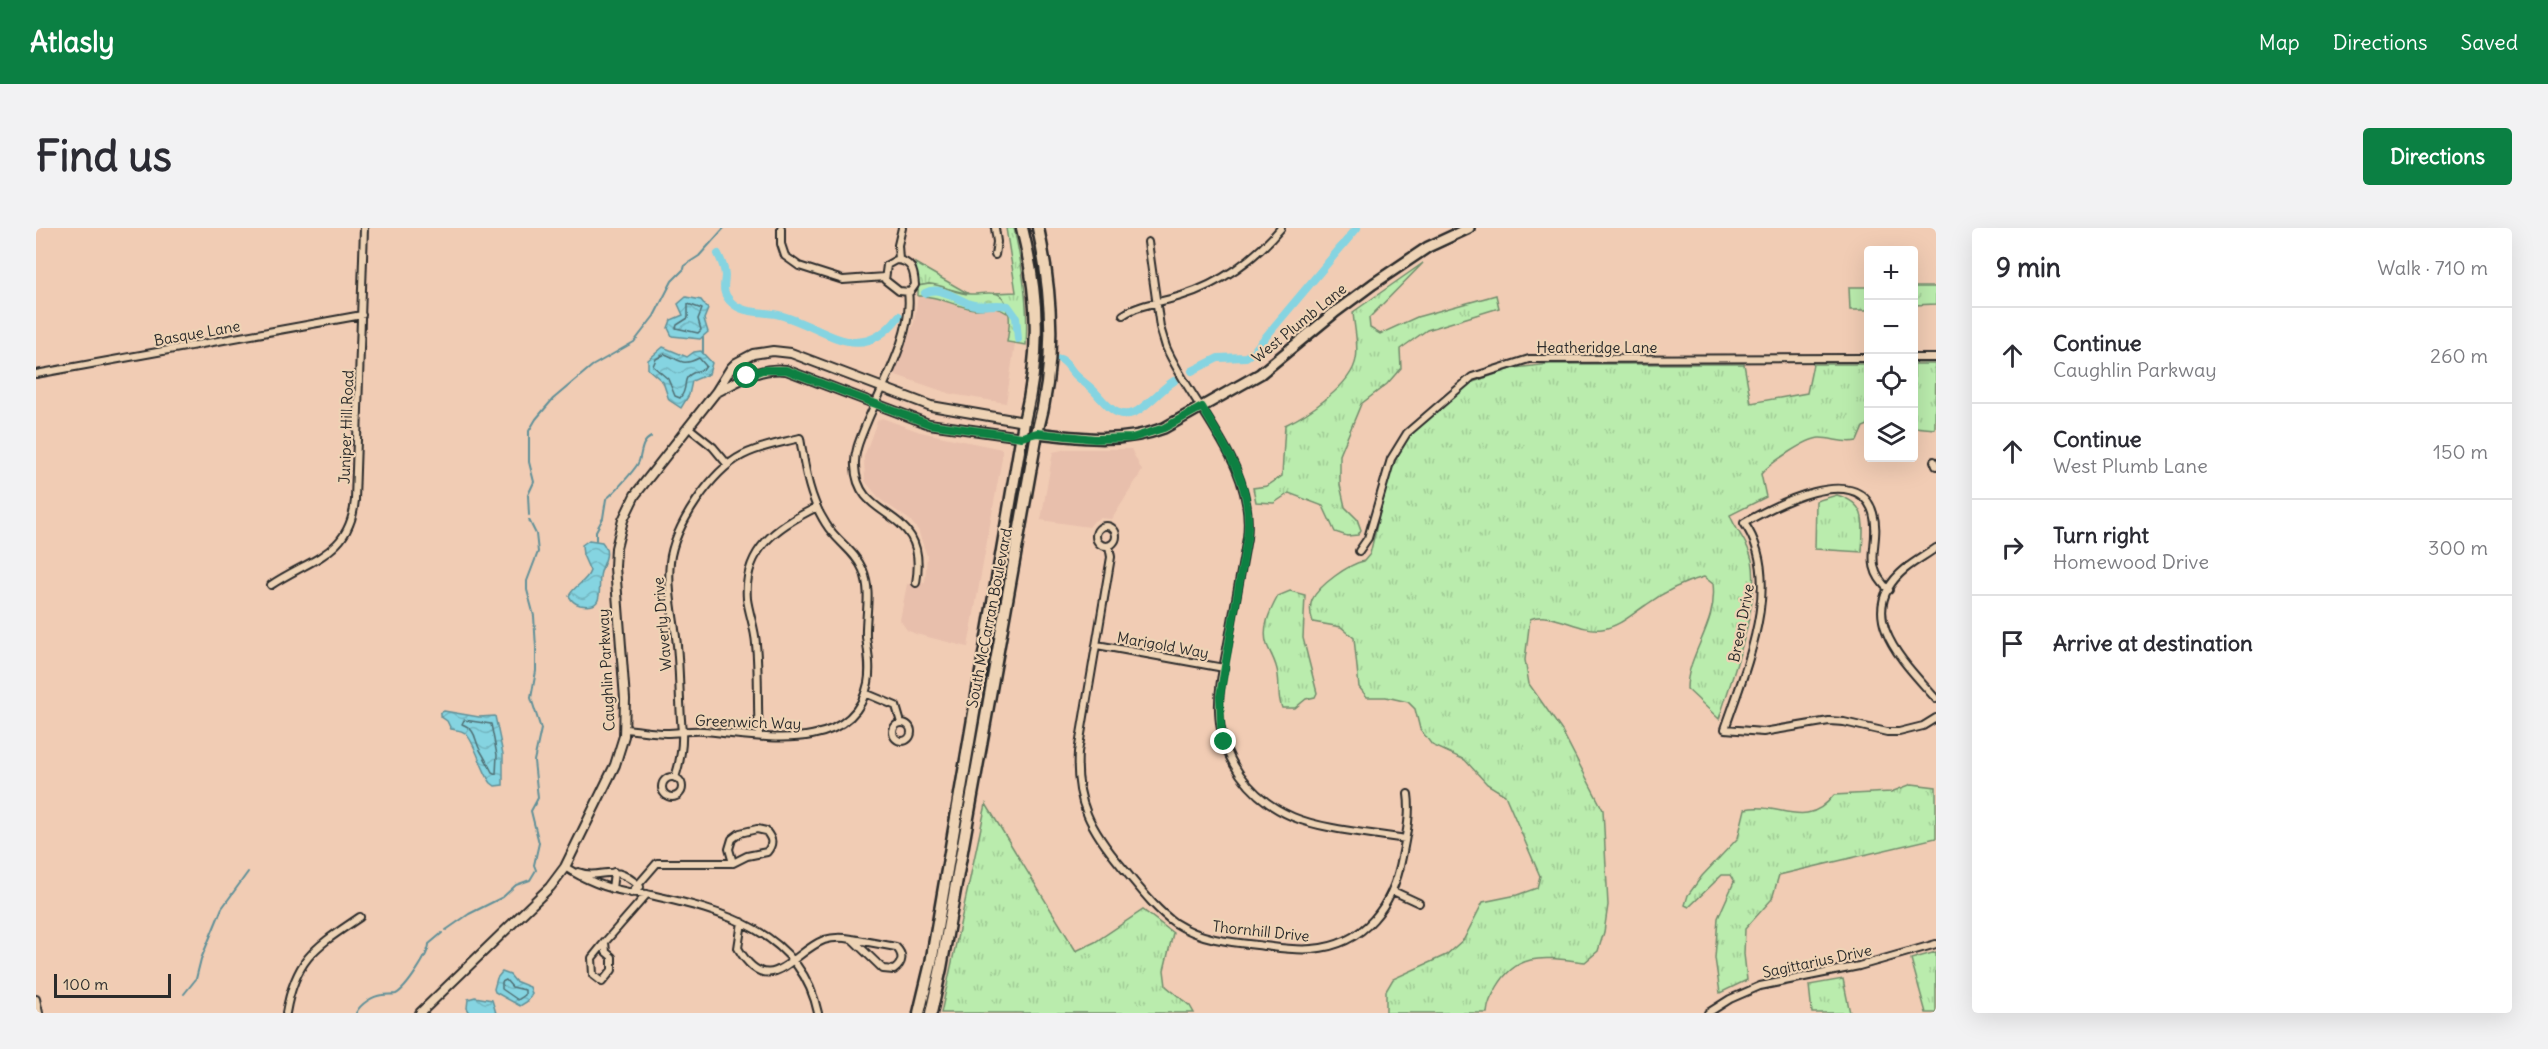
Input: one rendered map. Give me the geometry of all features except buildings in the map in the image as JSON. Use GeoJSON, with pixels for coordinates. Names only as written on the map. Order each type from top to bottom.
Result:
{"type":"FeatureCollection","features":[{"type":"Feature","properties":{"kind":"main road","name":"South McCarran Boulevard"},"geometry":{"type":"LineString","coordinates":[[919,1013],[933,952],[1036,358],[1036,323],[1031,267],[1023,228]]}},
{"type":"Feature","properties":{"kind":"main road","name":"South McCarran Boulevard"},"geometry":{"type":"LineString","coordinates":[[931,1013],[1037,433],[1047,397],[1051,340],[1048,284],[1038,228]]}},
{"type":"Feature","properties":{"kind":"main road","name":"West Plumb Lane"},"geometry":{"type":"LineString","coordinates":[[1037,433],[1095,439],[1132,438],[1164,428],[1260,374],[1334,313],[1413,257],[1447,237],[1469,228]]}},
{"type":"Feature","properties":{"kind":"main road"},"geometry":{"type":"LineString","coordinates":[[1024,422],[1035,428],[1037,433]]}},
{"type":"Feature","properties":{"kind":"main road","name":"Caughlin Parkway"},"geometry":{"type":"LineString","coordinates":[[1022,437],[1037,433]]}},
{"type":"Feature","properties":{"kind":"street","name":"Juniper Hill Road"},"geometry":{"type":"LineString","coordinates":[[271,585],[330,550],[339,543],[351,525],[355,500],[364,228]]}},
{"type":"Feature","properties":{"kind":"street"},"geometry":{"type":"LineString","coordinates":[[781,228],[781,244],[785,256],[800,266],[843,280],[885,277]]}},
{"type":"Feature","properties":{"kind":"street"},"geometry":{"type":"LineString","coordinates":[[899,260],[898,245],[902,228]]}},
{"type":"Feature","properties":{"kind":"street"},"geometry":{"type":"LineString","coordinates":[[995,228],[997,242],[995,255]]}},
{"type":"Feature","properties":{"kind":"street"},"geometry":{"type":"LineString","coordinates":[[1123,315],[1186,295],[1230,274],[1258,252],[1281,228]]}},
{"type":"Feature","properties":{"kind":"street"},"geometry":{"type":"LineString","coordinates":[[1148,242],[1156,303],[1166,347],[1237,468],[1246,497],[1247,538],[1224,668],[1219,710],[1224,742],[1237,771],[1256,793],[1268,803],[1295,818],[1405,839]]}},
{"type":"Feature","properties":{"kind":"street"},"geometry":{"type":"LineString","coordinates":[[899,260],[910,264],[914,271],[914,288],[908,292],[903,292],[890,285],[885,277],[887,265],[899,260]]}},
{"type":"Feature","properties":{"kind":"street"},"geometry":{"type":"LineString","coordinates":[[908,292],[907,323],[855,455],[855,476],[866,498],[898,520],[913,537],[919,558],[916,583]]}},
{"type":"Feature","properties":{"kind":"street","name":"Basque Lane"},"geometry":{"type":"LineString","coordinates":[[36,374],[362,315]]}},
{"type":"Feature","properties":{"kind":"street","name":"Caughlin Parkway"},"geometry":{"type":"LineString","coordinates":[[420,1013],[537,900],[565,867],[615,765],[626,729],[615,567],[618,538],[623,520],[635,495],[736,363],[753,354],[773,351],[800,355],[931,406],[1024,422]]}},
{"type":"Feature","properties":{"kind":"street","name":"Heatheridge Lane"},"geometry":{"type":"LineString","coordinates":[[1359,551],[1368,538],[1384,475],[1398,446],[1416,423],[1478,373],[1529,359],[1864,358]]}},
{"type":"Feature","properties":{"kind":"street"},"geometry":{"type":"LineString","coordinates":[[1918,358],[1936,358]]}},
{"type":"Feature","properties":{"kind":"street","name":"Caughlin Parkway"},"geometry":{"type":"LineString","coordinates":[[716,392],[755,372],[778,369],[795,372],[929,424],[1022,437]]}},
{"type":"Feature","properties":{"kind":"street"},"geometry":{"type":"LineString","coordinates":[[688,427],[713,447],[728,465]]}},
{"type":"Feature","properties":{"kind":"street","name":"Waverly Drive"},"geometry":{"type":"LineString","coordinates":[[675,778],[681,759],[682,732],[678,652],[669,581],[672,549],[676,536],[689,511],[728,465],[751,451],[800,438]]}},
{"type":"Feature","properties":{"kind":"street","name":"Greenwich Way"},"geometry":{"type":"LineString","coordinates":[[626,729],[665,733],[703,731],[803,736],[837,727],[853,714],[865,693],[869,671],[866,581],[858,561],[832,534],[817,507],[809,485],[800,438]]}},
{"type":"Feature","properties":{"kind":"street","name":"Breen Drive"},"geometry":{"type":"LineString","coordinates":[[1889,590],[1881,584],[1874,569],[1873,513],[1864,498],[1849,489],[1832,488],[1769,508],[1744,523],[1755,541],[1760,559],[1761,601],[1749,657],[1725,729],[1763,732],[1829,721],[1858,724],[1887,732],[1899,732],[1923,726],[1936,718]]}},
{"type":"Feature","properties":{"kind":"street"},"geometry":{"type":"LineString","coordinates":[[759,735],[756,641],[747,594],[750,573],[760,548],[768,537],[788,521],[817,507]]}},
{"type":"Feature","properties":{"kind":"street","name":"Thornhill Drive"},"geometry":{"type":"LineString","coordinates":[[1109,546],[1111,557],[1078,753],[1078,784],[1087,816],[1102,843],[1164,914],[1191,931],[1220,941],[1314,949],[1342,942],[1365,928],[1384,908],[1393,891],[1409,817],[1408,794]]}},
{"type":"Feature","properties":{"kind":"street"},"geometry":{"type":"LineString","coordinates":[[1936,548],[1905,570],[1889,590],[1883,620],[1889,641],[1936,699]]}},
{"type":"Feature","properties":{"kind":"street","name":"Marigold Way"},"geometry":{"type":"LineString","coordinates":[[1097,645],[1224,668]]}},
{"type":"Feature","properties":{"kind":"street"},"geometry":{"type":"LineString","coordinates":[[865,693],[896,706],[901,723]]}},
{"type":"Feature","properties":{"kind":"street"},"geometry":{"type":"LineString","coordinates":[[631,893],[657,863],[733,863],[747,856],[767,852],[772,839],[766,831],[740,833],[732,839],[729,849],[733,863]]}},
{"type":"Feature","properties":{"kind":"street"},"geometry":{"type":"LineString","coordinates":[[565,867],[588,874],[614,872],[625,875],[647,894]]}},
{"type":"Feature","properties":{"kind":"street"},"geometry":{"type":"LineString","coordinates":[[565,867],[587,880],[612,889],[647,894],[709,909],[742,922],[782,947],[794,961],[812,990],[818,1013]]}},
{"type":"Feature","properties":{"kind":"street"},"geometry":{"type":"LineString","coordinates":[[612,889],[614,872]]}},
{"type":"Feature","properties":{"kind":"street"},"geometry":{"type":"LineString","coordinates":[[1393,891],[1419,903]]}},
{"type":"Feature","properties":{"kind":"street"},"geometry":{"type":"LineString","coordinates":[[605,942],[606,952],[612,957],[612,970],[602,982],[593,975],[592,958],[605,942],[647,894]]}},
{"type":"Feature","properties":{"kind":"street"},"geometry":{"type":"LineString","coordinates":[[286,1013],[293,984],[302,963],[319,946],[360,917]]}},
{"type":"Feature","properties":{"kind":"street"},"geometry":{"type":"LineString","coordinates":[[742,922],[738,948],[756,968],[773,973],[780,971],[823,940],[841,937],[852,939],[896,947],[900,951],[901,962],[894,970],[883,969],[852,939]]}},
{"type":"Feature","properties":{"kind":"street","name":"Sagittarius Drive"},"geometry":{"type":"LineString","coordinates":[[1708,1013],[1730,999],[1760,986],[1859,966],[1936,944]]}},
{"type":"Feature","properties":{"kind":"street"},"geometry":{"type":"LineString","coordinates":[[36,999],[39,1013]]}},
{"type":"Feature","properties":{"kind":"shaded area"},"geometry":{"type":"Polygon","coordinates":[[[931,295],[968,308],[997,307],[1007,313],[1010,322],[1007,342],[1015,344],[1006,403],[951,394],[893,374],[914,323],[918,296],[931,295]]]}},
{"type":"Feature","properties":{"kind":"shaded area"},"geometry":{"type":"Polygon","coordinates":[[[882,418],[920,432],[1002,449],[968,647],[916,634],[907,630],[900,620],[907,584],[925,583],[927,556],[918,530],[910,520],[881,500],[865,481],[864,457],[877,421],[882,418]]]}},
{"type":"Feature","properties":{"kind":"shaded area"},"geometry":{"type":"Polygon","coordinates":[[[1067,449],[1131,449],[1142,471],[1112,519],[1100,518],[1089,527],[1041,520],[1053,452],[1067,449]]]}},
{"type":"Feature","properties":{"kind":"green space"},"geometry":{"type":"Polygon","coordinates":[[[1006,228],[1014,228],[1020,257],[1026,301],[1026,345],[1007,342],[1008,309],[996,293],[1016,292],[1006,228]]]}},
{"type":"Feature","properties":{"kind":"green space"},"geometry":{"type":"Polygon","coordinates":[[[915,263],[969,294],[929,284],[918,286],[915,263]]]}},
{"type":"Feature","properties":{"kind":"green space"},"geometry":{"type":"Polygon","coordinates":[[[1423,263],[1369,318],[1370,328],[1380,334],[1417,317],[1496,295],[1499,308],[1427,330],[1400,349],[1401,368],[1387,384],[1361,404],[1340,455],[1340,485],[1345,507],[1357,519],[1361,530],[1358,535],[1347,536],[1335,532],[1323,506],[1289,493],[1274,503],[1256,502],[1253,488],[1267,486],[1282,476],[1285,425],[1305,414],[1338,389],[1353,369],[1357,348],[1353,312],[1423,263]]]}},
{"type":"Feature","properties":{"kind":"green space"},"geometry":{"type":"Polygon","coordinates":[[[929,284],[962,293],[997,294],[1006,303],[1007,313],[995,308],[974,309],[933,297],[918,296],[918,286],[929,284]]]}},
{"type":"Feature","properties":{"kind":"green space"},"geometry":{"type":"Polygon","coordinates":[[[1849,287],[1864,287],[1864,310],[1850,310],[1849,287]]]}},
{"type":"Feature","properties":{"kind":"green space"},"geometry":{"type":"Polygon","coordinates":[[[1918,287],[1936,287],[1936,304],[1918,305],[1918,287]]]}},
{"type":"Feature","properties":{"kind":"green space"},"geometry":{"type":"Polygon","coordinates":[[[1550,364],[1744,364],[1751,403],[1807,393],[1813,364],[1864,364],[1864,427],[1857,441],[1847,442],[1820,438],[1806,442],[1789,452],[1761,474],[1766,497],[1730,515],[1750,553],[1754,577],[1744,640],[1719,719],[1687,689],[1688,676],[1707,626],[1713,599],[1713,584],[1704,577],[1667,592],[1625,620],[1608,628],[1593,629],[1547,617],[1530,619],[1525,660],[1529,684],[1562,731],[1603,810],[1608,905],[1604,932],[1598,951],[1585,962],[1546,958],[1524,962],[1514,967],[1497,987],[1489,1002],[1487,1013],[1386,1013],[1386,991],[1393,979],[1446,955],[1464,939],[1483,902],[1537,888],[1540,876],[1505,795],[1487,784],[1465,760],[1432,745],[1420,729],[1415,709],[1408,702],[1386,697],[1367,697],[1359,687],[1354,638],[1341,627],[1313,622],[1310,611],[1311,603],[1321,588],[1335,576],[1364,561],[1370,554],[1389,475],[1403,444],[1415,429],[1470,383],[1514,368],[1550,364]]]}},
{"type":"Feature","properties":{"kind":"green space"},"geometry":{"type":"Polygon","coordinates":[[[1918,364],[1936,364],[1935,429],[1918,427],[1918,364]]]}},
{"type":"Feature","properties":{"kind":"green space"},"geometry":{"type":"Polygon","coordinates":[[[1837,495],[1855,504],[1859,510],[1863,524],[1862,552],[1815,549],[1816,501],[1837,495]]]}},
{"type":"Feature","properties":{"kind":"green space"},"geometry":{"type":"Polygon","coordinates":[[[1290,591],[1305,595],[1303,638],[1317,693],[1315,697],[1306,699],[1295,708],[1282,708],[1277,671],[1265,639],[1265,632],[1272,607],[1278,596],[1290,591]]]}},
{"type":"Feature","properties":{"kind":"green space"},"geometry":{"type":"Polygon","coordinates":[[[1912,784],[1936,787],[1936,838],[1779,875],[1772,899],[1745,929],[1744,954],[1747,980],[1720,993],[1715,958],[1718,918],[1734,882],[1730,875],[1722,875],[1689,907],[1685,905],[1688,895],[1702,876],[1738,838],[1745,809],[1769,809],[1802,814],[1813,812],[1834,795],[1891,792],[1912,784]]]}},
{"type":"Feature","properties":{"kind":"green space"},"geometry":{"type":"Polygon","coordinates":[[[986,804],[1076,951],[1095,942],[1143,910],[1173,933],[1164,970],[1166,986],[1190,1006],[1194,1013],[941,1013],[986,804]]]}},
{"type":"Feature","properties":{"kind":"green space"},"geometry":{"type":"Polygon","coordinates":[[[1936,952],[1936,1013],[1926,1013],[1911,959],[1936,952]]]}},
{"type":"Feature","properties":{"kind":"green space"},"geometry":{"type":"Polygon","coordinates":[[[1843,979],[1850,1013],[1812,1013],[1809,985],[1843,979]]]}},
{"type":"Feature","properties":{"kind":"water"},"geometry":{"type":"Polygon","coordinates":[[[686,297],[701,300],[708,309],[704,319],[708,332],[700,339],[672,336],[668,328],[671,320],[683,315],[678,304],[686,297]]]}},
{"type":"Feature","properties":{"kind":"water"},"geometry":{"type":"Polygon","coordinates":[[[663,347],[687,357],[694,352],[701,351],[712,363],[709,374],[692,381],[689,395],[681,408],[669,400],[663,382],[648,369],[648,360],[663,347]]]}},
{"type":"Feature","properties":{"kind":"water"},"geometry":{"type":"Polygon","coordinates":[[[589,540],[602,542],[606,555],[601,572],[599,598],[593,605],[588,606],[572,601],[569,596],[590,571],[583,555],[582,545],[589,540]]]}},
{"type":"Feature","properties":{"kind":"water"},"geometry":{"type":"Polygon","coordinates":[[[444,711],[479,717],[495,716],[503,754],[503,785],[495,786],[491,783],[468,736],[462,731],[451,729],[447,721],[440,716],[440,713],[444,711]]]}},
{"type":"Feature","properties":{"kind":"water"},"geometry":{"type":"Polygon","coordinates":[[[502,972],[530,987],[532,994],[528,1001],[520,1006],[495,992],[497,978],[502,972]]]}},
{"type":"Feature","properties":{"kind":"water"},"geometry":{"type":"Polygon","coordinates":[[[475,997],[492,1000],[496,1013],[470,1013],[467,1008],[468,999],[475,997]]]}},
{"type":"Feature","properties":{"kind":"waterway"},"geometry":{"type":"LineString","coordinates":[[529,515],[528,495],[534,482],[529,462],[529,431],[536,419],[553,399],[592,366],[634,342],[654,316],[672,281],[685,265],[699,256],[724,228]]}},
{"type":"Feature","properties":{"kind":"waterway"},"geometry":{"type":"LineString","coordinates":[[1192,371],[1218,358],[1246,357],[1253,352],[1357,228]]}},
{"type":"Feature","properties":{"kind":"waterway"},"geometry":{"type":"LineString","coordinates":[[718,254],[724,270],[726,295],[730,301],[742,309],[783,316],[843,340],[857,342],[871,339],[885,331],[899,316]]}},
{"type":"Feature","properties":{"kind":"waterway"},"geometry":{"type":"LineString","coordinates":[[925,293],[942,292],[975,305],[1008,306],[1016,317],[1018,339]]}},
{"type":"Feature","properties":{"kind":"waterway"},"geometry":{"type":"LineString","coordinates":[[703,337],[703,353]]}},
{"type":"Feature","properties":{"kind":"waterway"},"geometry":{"type":"LineString","coordinates":[[1060,359],[1109,407],[1120,414],[1138,411],[1174,381]]}},
{"type":"Feature","properties":{"kind":"waterway"},"geometry":{"type":"LineString","coordinates":[[596,540],[596,531],[603,518],[606,499],[634,469],[644,444],[651,437]]}},
{"type":"Feature","properties":{"kind":"waterway"},"geometry":{"type":"LineString","coordinates":[[446,930],[469,914],[503,897],[516,885],[530,880],[536,870],[534,865],[539,843],[531,811],[538,798],[534,761],[541,729],[531,698],[536,671],[536,648],[534,616],[527,581],[538,552],[536,534],[529,520]]}},
{"type":"Feature","properties":{"kind":"waterway"},"geometry":{"type":"LineString","coordinates":[[184,994],[196,979],[201,959],[222,908],[248,872]]}},
{"type":"Feature","properties":{"kind":"waterway"},"geometry":{"type":"LineString","coordinates":[[356,1013],[371,999],[396,994],[400,991],[421,963],[429,944],[442,933]]}},
{"type":"Feature","properties":{"kind":"route"},"geometry":{"type":"LineString","coordinates":[[747,376],[762,370],[786,370],[929,424],[1022,437],[1037,433],[1095,439],[1132,438],[1164,428],[1202,407],[1237,468],[1243,483],[1248,513],[1247,538],[1220,696],[1219,710],[1224,742]]}}]}
